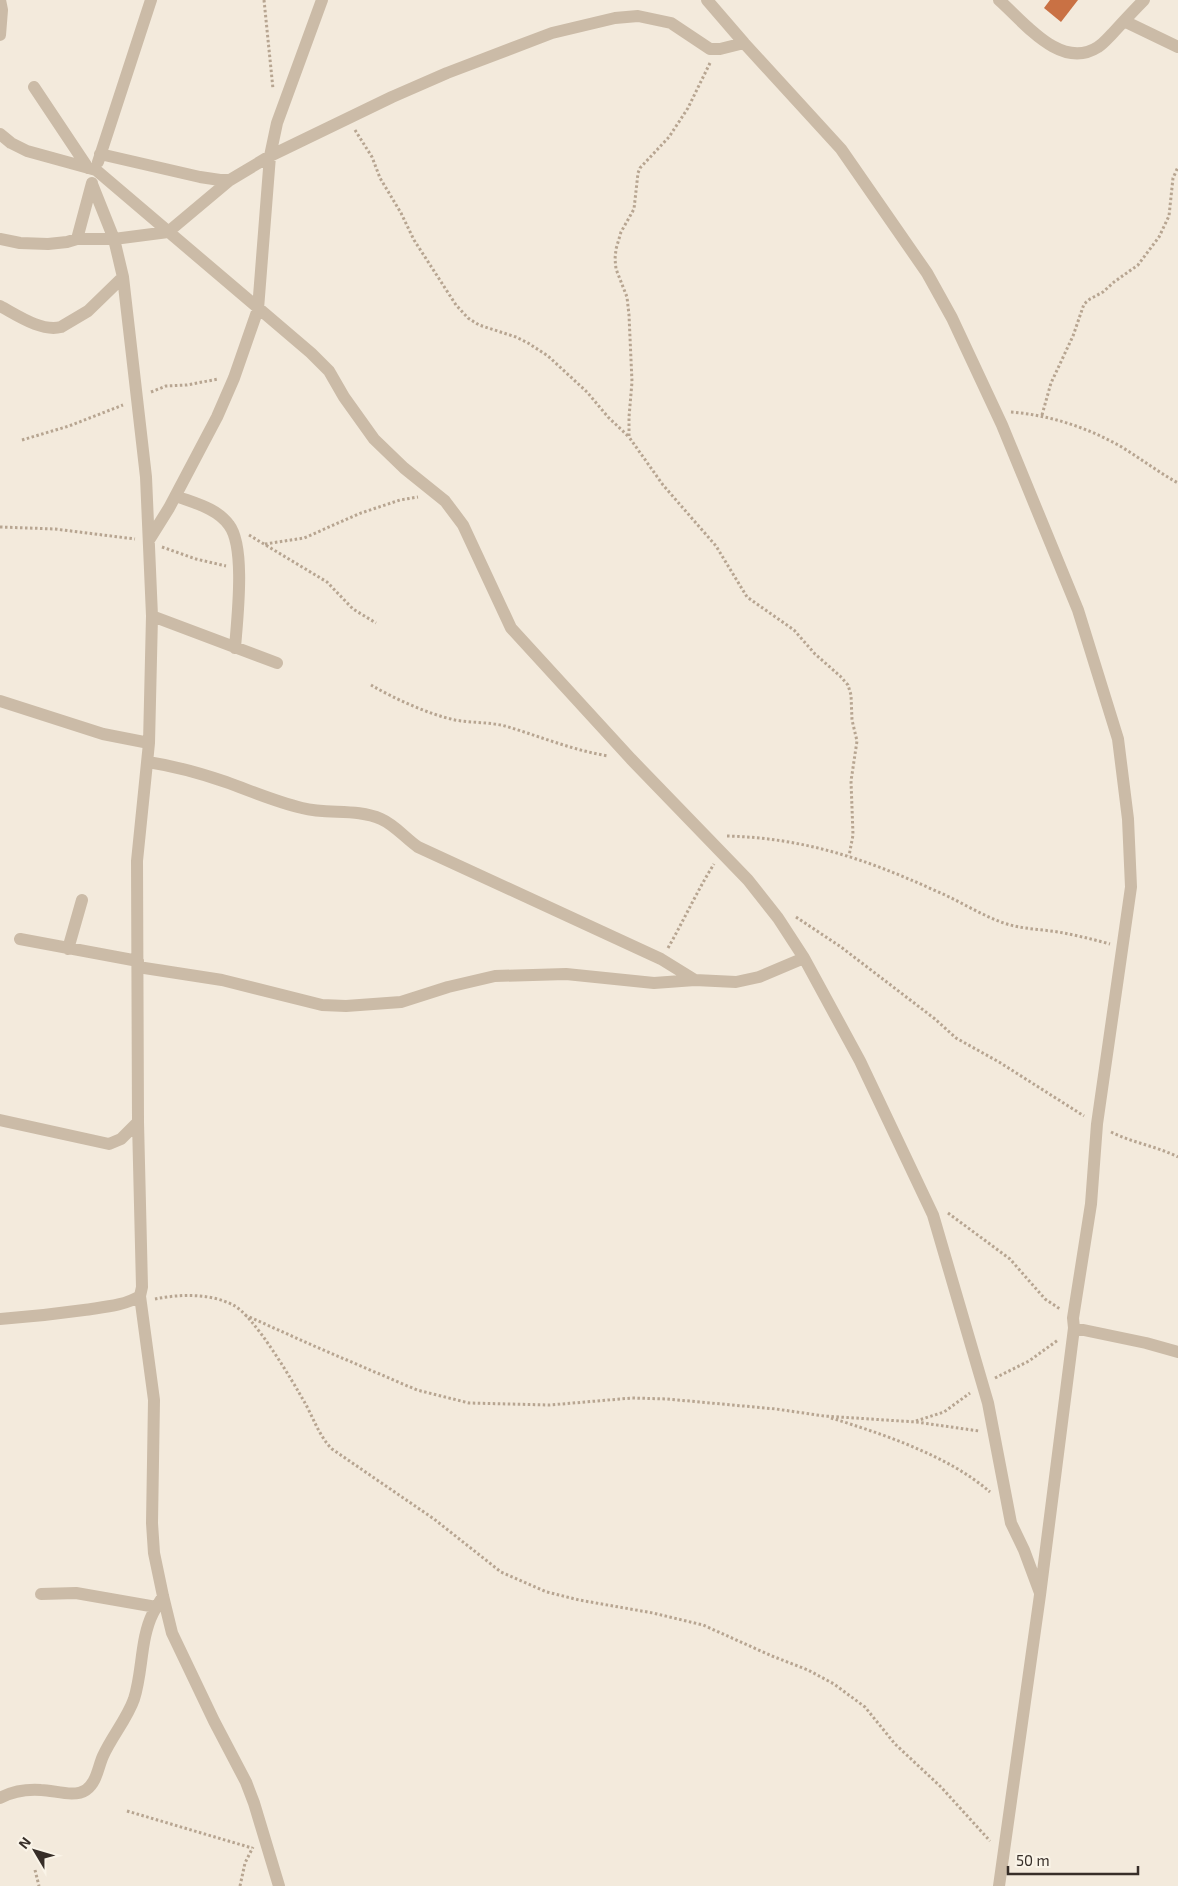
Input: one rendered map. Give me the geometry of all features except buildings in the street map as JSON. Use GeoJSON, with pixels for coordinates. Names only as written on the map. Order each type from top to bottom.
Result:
{"type":"FeatureCollection","features":[{"type":"Feature","properties":{"kind":"street"},"geometry":{"type":"LineString","coordinates":[[0,0],[2,10],[0,35]]}},
{"type":"Feature","properties":{"kind":"street"},"geometry":{"type":"LineString","coordinates":[[77,239],[92,184],[92,169],[100,154],[151,0]]}},
{"type":"Feature","properties":{"kind":"street"},"geometry":{"type":"LineString","coordinates":[[148,540],[176,496],[217,418],[234,378],[258,309],[270,156],[280,115],[322,0]]}},
{"type":"Feature","properties":{"kind":"street"},"geometry":{"type":"LineString","coordinates":[[707,0],[841,149],[927,273],[952,318],[995,411],[1078,610],[1118,740],[1128,819],[1131,887],[1097,1124],[1091,1204],[1040,1595],[999,1886]]}},
{"type":"Feature","properties":{"kind":"street"},"geometry":{"type":"LineString","coordinates":[[999,0],[1046,42],[1059,50],[1069,53],[1086,53],[1099,47],[1144,0]]}},
{"type":"Feature","properties":{"kind":"street"},"geometry":{"type":"LineString","coordinates":[[0,239],[20,243],[48,244],[77,239],[114,239],[168,232],[230,180],[270,156],[447,73],[552,33],[615,18],[638,16],[665,20],[700,44],[715,50],[744,43]]}},
{"type":"Feature","properties":{"kind":"street"},"geometry":{"type":"LineString","coordinates":[[1124,20],[1178,47]]}},
{"type":"Feature","properties":{"kind":"street"},"geometry":{"type":"LineString","coordinates":[[34,87],[92,169],[311,353],[329,371],[344,397],[374,438],[404,468],[445,501],[463,525],[511,628],[631,759],[748,880],[778,918],[804,958],[860,1061],[933,1216],[983,1385],[995,1433],[1008,1510],[1040,1595]]}},
{"type":"Feature","properties":{"kind":"street"},"geometry":{"type":"LineString","coordinates":[[0,134],[11,143],[27,151],[92,169]]}},
{"type":"Feature","properties":{"kind":"street"},"geometry":{"type":"LineString","coordinates":[[100,154],[200,177],[230,180]]}},
{"type":"Feature","properties":{"kind":"street"},"geometry":{"type":"LineString","coordinates":[[92,184],[114,239],[123,277],[139,400],[146,477],[152,616],[148,762],[137,861],[138,1122],[141,1298],[154,1400],[152,1523],[159,1602],[214,1721],[246,1782],[264,1832],[279,1886]]}},
{"type":"Feature","properties":{"kind":"street"},"geometry":{"type":"LineString","coordinates":[[0,306],[40,325],[61,328],[88,311],[123,277]]}},
{"type":"Feature","properties":{"kind":"street"},"geometry":{"type":"LineString","coordinates":[[176,496],[214,512],[227,522],[234,533],[239,587],[235,648]]}},
{"type":"Feature","properties":{"kind":"street"},"geometry":{"type":"LineString","coordinates":[[152,616],[277,663]]}},
{"type":"Feature","properties":{"kind":"street"},"geometry":{"type":"LineString","coordinates":[[0,701],[103,734],[149,743]]}},
{"type":"Feature","properties":{"kind":"street"},"geometry":{"type":"LineString","coordinates":[[148,762],[175,766],[300,808],[320,812],[350,812],[379,818],[390,824],[403,837],[418,847],[661,959],[695,980]]}},
{"type":"Feature","properties":{"kind":"street"},"geometry":{"type":"LineString","coordinates":[[68,949],[82,900]]}},
{"type":"Feature","properties":{"kind":"street"},"geometry":{"type":"LineString","coordinates":[[20,939],[222,980],[322,1005],[346,1006],[401,1002],[448,987],[495,976],[566,974],[654,983],[695,980],[736,982],[759,977],[804,958]]}},
{"type":"Feature","properties":{"kind":"street"},"geometry":{"type":"LineString","coordinates":[[0,1120],[109,1144],[121,1139],[138,1122]]}},
{"type":"Feature","properties":{"kind":"street"},"geometry":{"type":"LineString","coordinates":[[0,1319],[33,1317],[116,1305],[141,1298]]}},
{"type":"Feature","properties":{"kind":"street"},"geometry":{"type":"LineString","coordinates":[[1074,1323],[1178,1352]]}},
{"type":"Feature","properties":{"kind":"street"},"geometry":{"type":"LineString","coordinates":[[41,1594],[76,1593],[159,1602]]}},
{"type":"Feature","properties":{"kind":"street"},"geometry":{"type":"LineString","coordinates":[[0,1798],[20,1791],[39,1790],[75,1793],[86,1790],[97,1773],[109,1744],[133,1700],[140,1676],[148,1630],[159,1602]]}},
{"type":"Feature","properties":{"kind":"path"},"geometry":{"type":"LineString","coordinates":[[264,0],[274,94]]}},
{"type":"Feature","properties":{"kind":"path"},"geometry":{"type":"LineString","coordinates":[[629,436],[628,422],[632,382],[629,315],[627,297],[615,265],[616,249],[620,232],[634,208],[640,168],[669,138],[707,72],[715,50]]}},
{"type":"Feature","properties":{"kind":"path"},"geometry":{"type":"LineString","coordinates":[[346,120],[372,157],[380,178],[402,213],[414,240],[456,305],[468,318],[478,325],[516,337],[548,356],[587,392],[616,426],[629,436],[663,486],[716,546],[747,597],[794,630],[822,662],[845,680],[850,688],[852,720],[857,741],[851,781],[853,835],[849,856]]}},
{"type":"Feature","properties":{"kind":"path"},"geometry":{"type":"LineString","coordinates":[[1042,415],[1049,388],[1073,336],[1084,304],[1138,265],[1159,237],[1169,216],[1173,178],[1178,167]]}},
{"type":"Feature","properties":{"kind":"path"},"geometry":{"type":"LineString","coordinates":[[22,440],[69,426],[139,400],[158,388],[234,378]]}},
{"type":"Feature","properties":{"kind":"path"},"geometry":{"type":"LineString","coordinates":[[995,411],[1042,415],[1063,421],[1118,446],[1178,483]]}},
{"type":"Feature","properties":{"kind":"path"},"geometry":{"type":"LineString","coordinates":[[265,544],[304,538],[341,520],[384,505],[436,493]]}},
{"type":"Feature","properties":{"kind":"path"},"geometry":{"type":"LineString","coordinates":[[227,522],[327,582],[352,610],[376,623]]}},
{"type":"Feature","properties":{"kind":"path"},"geometry":{"type":"LineString","coordinates":[[0,528],[55,529],[148,540],[189,557],[238,569]]}},
{"type":"Feature","properties":{"kind":"path"},"geometry":{"type":"LineString","coordinates":[[371,686],[393,697],[444,717],[502,726],[590,752],[631,759]]}},
{"type":"Feature","properties":{"kind":"path"},"geometry":{"type":"LineString","coordinates":[[707,836],[748,837],[819,847],[879,866],[1000,922],[1014,926],[1075,935],[1122,947]]}},
{"type":"Feature","properties":{"kind":"path"},"geometry":{"type":"LineString","coordinates":[[661,959],[684,920],[695,894],[721,851]]}},
{"type":"Feature","properties":{"kind":"path"},"geometry":{"type":"LineString","coordinates":[[795,916],[935,1018],[956,1038],[999,1062],[1097,1124],[1125,1139],[1164,1150],[1178,1157]]}},
{"type":"Feature","properties":{"kind":"path"},"geometry":{"type":"LineString","coordinates":[[916,1422],[944,1412],[983,1385],[1029,1361],[1074,1323],[1045,1299],[1019,1268],[1001,1251],[945,1211]]}},
{"type":"Feature","properties":{"kind":"path"},"geometry":{"type":"LineString","coordinates":[[141,1298],[172,1295],[203,1296],[234,1305],[264,1338],[289,1375],[320,1435],[332,1449],[434,1519],[501,1572],[548,1592],[704,1625],[808,1670],[834,1684],[865,1708],[895,1744],[941,1788],[1004,1856]]}},
{"type":"Feature","properties":{"kind":"path"},"geometry":{"type":"LineString","coordinates":[[244,1314],[417,1390],[469,1403],[550,1405],[620,1398],[658,1398],[776,1409],[824,1416],[916,1422],[995,1433]]}},
{"type":"Feature","properties":{"kind":"path"},"geometry":{"type":"LineString","coordinates":[[824,1416],[882,1434],[939,1461],[979,1483],[1008,1510]]}},
{"type":"Feature","properties":{"kind":"path"},"geometry":{"type":"LineString","coordinates":[[127,1811],[252,1848]]}},
{"type":"Feature","properties":{"kind":"path"},"geometry":{"type":"LineString","coordinates":[[240,1886],[246,1862],[252,1848],[264,1832]]}},
{"type":"Feature","properties":{"kind":"path"},"geometry":{"type":"LineString","coordinates":[[35,1870],[39,1886]]}}]}
